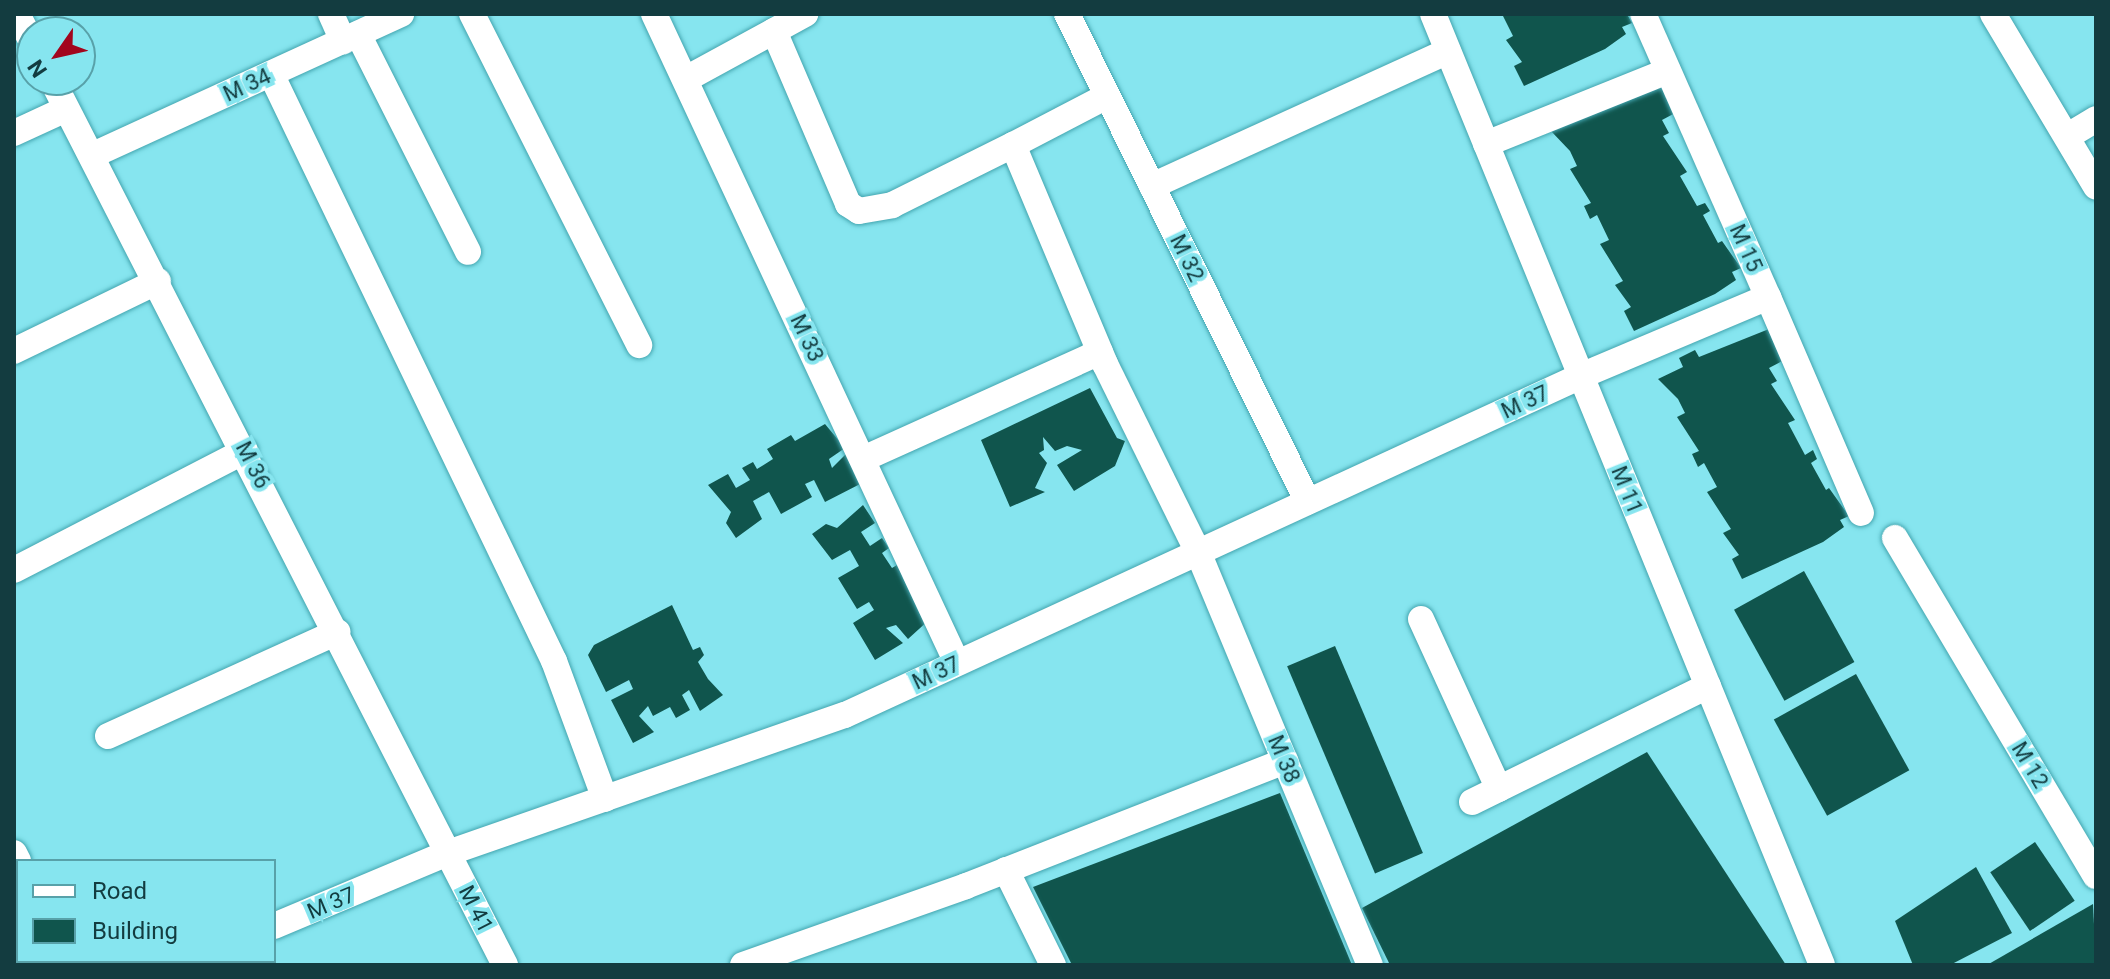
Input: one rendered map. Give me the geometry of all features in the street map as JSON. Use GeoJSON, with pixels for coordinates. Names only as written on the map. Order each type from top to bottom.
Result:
{"type":"FeatureCollection","features":[{"type":"Feature","properties":{"kind":"street"},"geometry":{"type":"LineString","coordinates":[[331,14],[351,37],[468,252]]}},
{"type":"Feature","properties":{"kind":"street","name":"M 34"},"geometry":{"type":"LineString","coordinates":[[93,155],[401,14]]}},
{"type":"Feature","properties":{"kind":"street"},"geometry":{"type":"LineString","coordinates":[[472,14],[639,345]]}},
{"type":"Feature","properties":{"kind":"street","name":"M 33"},"geometry":{"type":"LineString","coordinates":[[654,14],[957,663]]}},
{"type":"Feature","properties":{"kind":"street"},"geometry":{"type":"LineString","coordinates":[[686,79],[805,14]]}},
{"type":"Feature","properties":{"kind":"street","name":"M 32"},"geometry":{"type":"LineString","coordinates":[[1067,14],[1308,502]]}},
{"type":"Feature","properties":{"kind":"street","name":"M 11"},"geometry":{"type":"LineString","coordinates":[[1433,14],[1822,965]]}},
{"type":"Feature","properties":{"kind":"street","name":"M 15"},"geometry":{"type":"LineString","coordinates":[[1581,376],[1768,297],[1643,14]]}},
{"type":"Feature","properties":{"kind":"street"},"geometry":{"type":"LineString","coordinates":[[1993,14],[2096,187]]}},
{"type":"Feature","properties":{"kind":"street"},"geometry":{"type":"LineString","coordinates":[[774,31],[848,204],[859,211],[892,205],[1107,96]]}},
{"type":"Feature","properties":{"kind":"street"},"geometry":{"type":"LineString","coordinates":[[1152,186],[1448,51]]}},
{"type":"Feature","properties":{"kind":"street"},"geometry":{"type":"LineString","coordinates":[[1486,144],[1668,71]]}},
{"type":"Feature","properties":{"kind":"street"},"geometry":{"type":"LineString","coordinates":[[271,74],[554,661],[605,799]]}},
{"type":"Feature","properties":{"kind":"street","name":"M 36"},"geometry":{"type":"LineString","coordinates":[[60,96],[158,281],[448,853]]}},
{"type":"Feature","properties":{"kind":"street"},"geometry":{"type":"LineString","coordinates":[[14,133],[66,109]]}},
{"type":"Feature","properties":{"kind":"street"},"geometry":{"type":"LineString","coordinates":[[2068,136],[2096,119]]}},
{"type":"Feature","properties":{"kind":"street","name":"M 38"},"geometry":{"type":"LineString","coordinates":[[1013,145],[1100,352],[1198,552],[1370,965]]}},
{"type":"Feature","properties":{"kind":"street"},"geometry":{"type":"LineString","coordinates":[[14,351],[158,281]]}},
{"type":"Feature","properties":{"kind":"street"},"geometry":{"type":"LineString","coordinates":[[1768,297],[1861,513]]}},
{"type":"Feature","properties":{"kind":"street"},"geometry":{"type":"LineString","coordinates":[[863,459],[1100,352]]}},
{"type":"Feature","properties":{"kind":"street","name":"M 37"},"geometry":{"type":"LineString","coordinates":[[276,925],[448,853],[845,715],[1581,376]]}},
{"type":"Feature","properties":{"kind":"street"},"geometry":{"type":"LineString","coordinates":[[14,570],[245,451]]}},
{"type":"Feature","properties":{"kind":"street","name":"M 12"},"geometry":{"type":"LineString","coordinates":[[1895,538],[2096,876]]}},
{"type":"Feature","properties":{"kind":"street"},"geometry":{"type":"LineString","coordinates":[[1421,619],[1499,789]]}},
{"type":"Feature","properties":{"kind":"street"},"geometry":{"type":"LineString","coordinates":[[108,736],[337,632]]}},
{"type":"Feature","properties":{"kind":"street"},"geometry":{"type":"LineString","coordinates":[[1472,802],[1708,686]]}},
{"type":"Feature","properties":{"kind":"street"},"geometry":{"type":"LineString","coordinates":[[755,963],[1006,870],[1285,761]]}},
{"type":"Feature","properties":{"kind":"street","name":"M 41"},"geometry":{"type":"LineString","coordinates":[[448,853],[505,965]]}},
{"type":"Feature","properties":{"kind":"street"},"geometry":{"type":"LineString","coordinates":[[1006,870],[1053,965]]}},
{"type":"Feature","properties":{"kind":"building"},"geometry":{"type":"Polygon","coordinates":[[[1502,14],[1627,14],[1632,23],[1622,27],[1626,34],[1605,49],[1524,86],[1514,66],[1522,62],[1506,40],[1513,36],[1502,14]]]}},
{"type":"Feature","properties":{"kind":"building"},"geometry":{"type":"Polygon","coordinates":[[[1661,81],[1677,112],[1662,120],[1669,133],[1663,136],[1687,172],[1680,176],[1697,206],[1705,203],[1710,211],[1703,215],[1718,243],[1722,241],[1741,268],[1732,272],[1736,280],[1715,294],[1634,331],[1624,311],[1631,307],[1615,285],[1623,281],[1600,244],[1609,240],[1597,215],[1590,219],[1584,206],[1591,203],[1570,169],[1577,166],[1570,151],[1551,131],[1661,81]]]}},
{"type":"Feature","properties":{"kind":"building"},"geometry":{"type":"Polygon","coordinates":[[[1769,329],[1784,360],[1769,368],[1777,381],[1771,384],[1795,420],[1788,423],[1805,455],[1813,450],[1817,459],[1811,463],[1826,490],[1829,488],[1849,516],[1840,520],[1844,527],[1823,542],[1742,579],[1732,559],[1739,555],[1723,533],[1731,529],[1707,492],[1717,487],[1704,463],[1698,467],[1692,454],[1699,451],[1677,417],[1685,413],[1678,399],[1658,379],[1683,367],[1679,358],[1695,350],[1699,357],[1769,329]]]}},
{"type":"Feature","properties":{"kind":"building"},"geometry":{"type":"Polygon","coordinates":[[[1090,388],[1117,438],[1125,441],[1115,466],[1074,491],[1057,465],[1082,450],[1067,446],[1055,451],[1043,437],[1044,450],[1039,453],[1047,463],[1035,488],[1045,492],[1010,507],[981,440],[1090,388]]]}},
{"type":"Feature","properties":{"kind":"building"},"geometry":{"type":"Polygon","coordinates":[[[825,424],[845,448],[829,459],[832,468],[848,452],[864,482],[825,502],[814,480],[805,484],[812,497],[781,514],[769,492],[753,501],[762,519],[736,538],[726,523],[731,512],[708,485],[728,474],[736,488],[750,480],[742,468],[753,462],[757,469],[773,459],[767,449],[791,435],[795,441],[825,424]]]}},
{"type":"Feature","properties":{"kind":"building"},"geometry":{"type":"Polygon","coordinates":[[[863,505],[875,523],[861,532],[870,546],[882,538],[889,548],[882,553],[892,568],[902,562],[930,619],[908,639],[896,625],[886,628],[903,643],[875,660],[853,623],[874,610],[869,602],[857,609],[838,578],[859,566],[850,550],[832,560],[812,534],[826,524],[837,528],[863,505]]]}},
{"type":"Feature","properties":{"kind":"building"},"geometry":{"type":"Polygon","coordinates":[[[1804,571],[1854,662],[1784,701],[1734,610],[1804,571]]]}},
{"type":"Feature","properties":{"kind":"building"},"geometry":{"type":"Polygon","coordinates":[[[672,605],[693,650],[700,647],[704,655],[698,662],[723,695],[700,711],[689,690],[682,695],[690,710],[676,718],[670,707],[653,716],[648,706],[639,716],[654,732],[633,743],[611,700],[633,689],[629,680],[606,692],[588,655],[594,645],[672,605]]]}},
{"type":"Feature","properties":{"kind":"building"},"geometry":{"type":"Polygon","coordinates":[[[1335,646],[1423,853],[1375,873],[1287,666],[1335,646]]]}},
{"type":"Feature","properties":{"kind":"building"},"geometry":{"type":"Polygon","coordinates":[[[1856,674],[1909,770],[1827,816],[1774,720],[1856,674]]]}},
{"type":"Feature","properties":{"kind":"building"},"geometry":{"type":"Polygon","coordinates":[[[1647,752],[1786,965],[1390,965],[1362,908],[1647,752]]]}},
{"type":"Feature","properties":{"kind":"building"},"geometry":{"type":"Polygon","coordinates":[[[1280,793],[1352,965],[1072,965],[1033,887],[1280,793]]]}},
{"type":"Feature","properties":{"kind":"building"},"geometry":{"type":"Polygon","coordinates":[[[2035,842],[2075,901],[2030,931],[1990,872],[2035,842]]]}},
{"type":"Feature","properties":{"kind":"building"},"geometry":{"type":"Polygon","coordinates":[[[1976,867],[2012,933],[1950,965],[1913,965],[1895,921],[1976,867]]]}},
{"type":"Feature","properties":{"kind":"building"},"geometry":{"type":"Polygon","coordinates":[[[2093,904],[2096,965],[1987,965],[2093,904]]]}}]}
